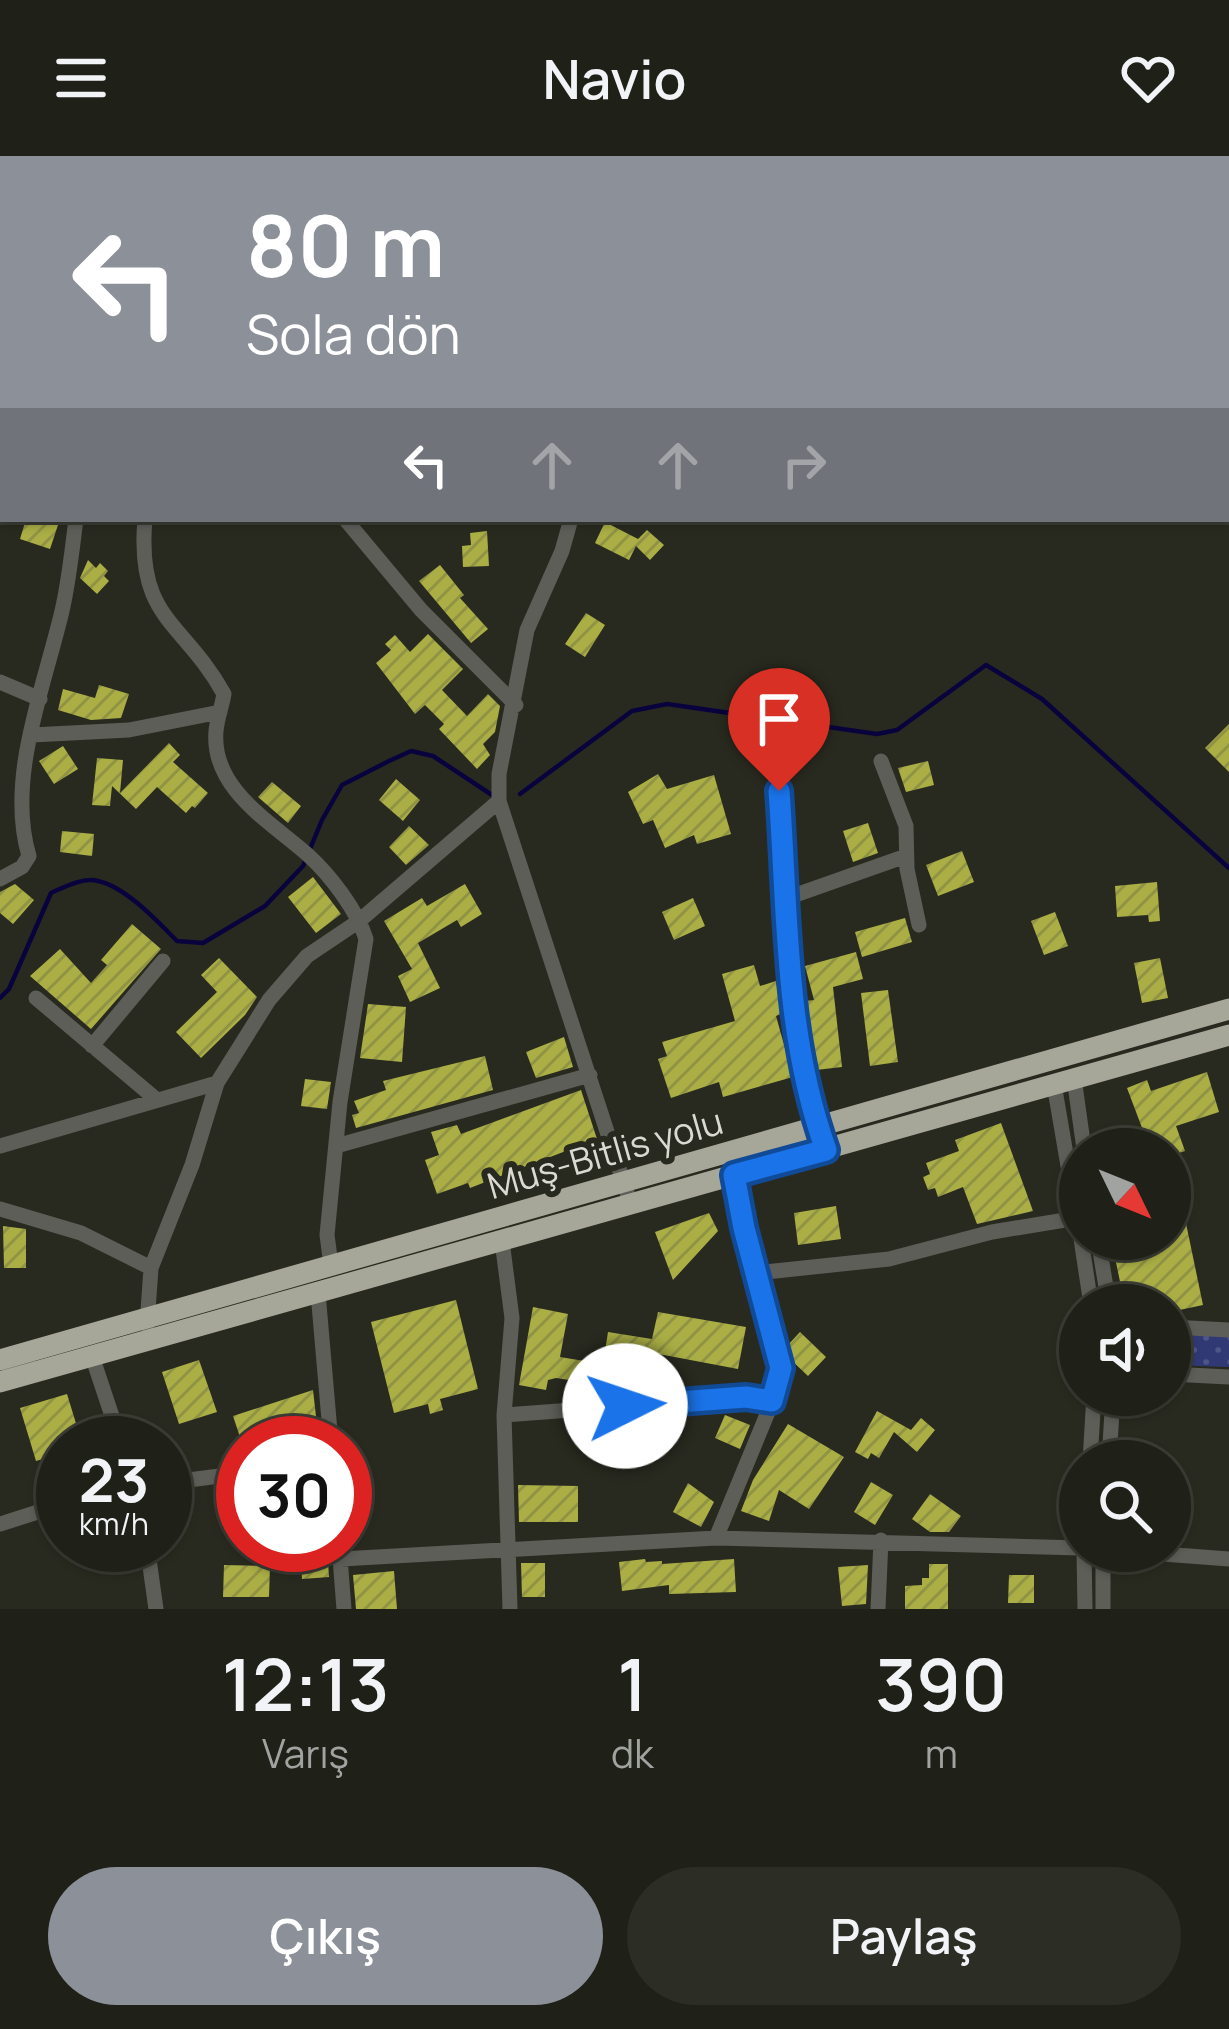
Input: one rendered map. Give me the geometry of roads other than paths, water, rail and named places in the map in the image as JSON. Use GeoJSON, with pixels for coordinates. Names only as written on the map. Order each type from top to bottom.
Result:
{"type":"FeatureCollection","features":[{"type":"Feature","properties":{"kind":"highway","name":"Muş-Bitlis yolu"},"geometry":{"type":"LineString","coordinates":[[0,1382],[92,1356],[148,1329],[331,1265],[1229,1010]]}},
{"type":"Feature","properties":{"kind":"highway","name":"Muş-Bitlis yolu"},"geometry":{"type":"LineString","coordinates":[[0,1360],[318,1292],[1229,1035]]}},
{"type":"Feature","properties":{"kind":"highway"},"geometry":{"type":"LineString","coordinates":[[818,1126],[826,1150]]}},
{"type":"Feature","properties":{"kind":"highway"},"geometry":{"type":"LineString","coordinates":[[761,1143],[768,1166]]}},
{"type":"Feature","properties":{"kind":"street"},"geometry":{"type":"LineString","coordinates":[[0,879],[22,867],[28,856],[20,826],[19,792],[64,603],[76,522]]}},
{"type":"Feature","properties":{"kind":"street"},"geometry":{"type":"LineString","coordinates":[[145,522],[144,559],[155,603],[212,672],[224,694],[216,733],[231,783],[248,805],[310,856],[358,921],[366,940],[336,1146],[328,1235],[331,1265]]}},
{"type":"Feature","properties":{"kind":"street"},"geometry":{"type":"LineString","coordinates":[[348,522],[421,610],[516,705]]}},
{"type":"Feature","properties":{"kind":"street"},"geometry":{"type":"LineString","coordinates":[[570,522],[527,630],[499,801],[631,1205]]}},
{"type":"Feature","properties":{"kind":"street"},"geometry":{"type":"LineString","coordinates":[[0,682],[40,699]]}},
{"type":"Feature","properties":{"kind":"street"},"geometry":{"type":"LineString","coordinates":[[32,735],[129,730],[220,712]]}},
{"type":"Feature","properties":{"kind":"street"},"geometry":{"type":"LineString","coordinates":[[881,761],[906,826],[906,856],[919,925]]}},
{"type":"Feature","properties":{"kind":"street"},"geometry":{"type":"LineString","coordinates":[[779,791],[791,1007],[818,1126]]}},
{"type":"Feature","properties":{"kind":"street"},"geometry":{"type":"LineString","coordinates":[[148,1329],[151,1268],[192,1165],[217,1082],[294,970],[499,801]]}},
{"type":"Feature","properties":{"kind":"street"},"geometry":{"type":"LineString","coordinates":[[787,898],[906,856]]}},
{"type":"Feature","properties":{"kind":"street"},"geometry":{"type":"LineString","coordinates":[[92,1046],[163,961]]}},
{"type":"Feature","properties":{"kind":"street"},"geometry":{"type":"LineString","coordinates":[[36,998],[157,1100]]}},
{"type":"Feature","properties":{"kind":"street"},"geometry":{"type":"LineString","coordinates":[[336,1146],[590,1075]]}},
{"type":"Feature","properties":{"kind":"street"},"geometry":{"type":"LineString","coordinates":[[1064,1081],[1078,1128]]}},
{"type":"Feature","properties":{"kind":"street"},"geometry":{"type":"LineString","coordinates":[[1064,1081],[1069,1128]]}},
{"type":"Feature","properties":{"kind":"street"},"geometry":{"type":"LineString","coordinates":[[0,1146],[217,1082]]}},
{"type":"Feature","properties":{"kind":"street"},"geometry":{"type":"LineString","coordinates":[[716,1538],[781,1368],[734,1175]]}},
{"type":"Feature","properties":{"kind":"street"},"geometry":{"type":"LineString","coordinates":[[0,1209],[81,1233],[151,1268]]}},
{"type":"Feature","properties":{"kind":"street"},"geometry":{"type":"LineString","coordinates":[[756,1273],[889,1259],[992,1232],[1059,1231]]}},
{"type":"Feature","properties":{"kind":"street"},"geometry":{"type":"LineString","coordinates":[[502,1241],[512,1318],[504,1414],[510,1609]]}},
{"type":"Feature","properties":{"kind":"street"},"geometry":{"type":"LineString","coordinates":[[318,1292],[329,1416]]}},
{"type":"Feature","properties":{"kind":"street"},"geometry":{"type":"LineString","coordinates":[[1191,1328],[1229,1330]]}},
{"type":"Feature","properties":{"kind":"street"},"geometry":{"type":"LineString","coordinates":[[92,1356],[112,1416]]}},
{"type":"Feature","properties":{"kind":"street"},"geometry":{"type":"LineString","coordinates":[[1191,1375],[1229,1377]]}},
{"type":"Feature","properties":{"kind":"street"},"geometry":{"type":"LineString","coordinates":[[504,1414],[746,1397],[772,1401]]}},
{"type":"Feature","properties":{"kind":"street"},"geometry":{"type":"LineString","coordinates":[[0,1524],[36,1513]]}},
{"type":"Feature","properties":{"kind":"street"},"geometry":{"type":"LineString","coordinates":[[372,1552],[506,1550],[716,1538],[1059,1549]]}},
{"type":"Feature","properties":{"kind":"street"},"geometry":{"type":"LineString","coordinates":[[878,1609],[881,1540]]}},
{"type":"Feature","properties":{"kind":"street"},"geometry":{"type":"LineString","coordinates":[[1191,1556],[1229,1559]]}},
{"type":"Feature","properties":{"kind":"street"},"geometry":{"type":"LineString","coordinates":[[150,1572],[155,1608]]}},
{"type":"Feature","properties":{"kind":"street"},"geometry":{"type":"LineString","coordinates":[[341,1572],[344,1609]]}},
{"type":"Feature","properties":{"kind":"street"},"geometry":{"type":"LineString","coordinates":[[1083,1572],[1084,1609]]}},
{"type":"Feature","properties":{"kind":"street"},"geometry":{"type":"LineString","coordinates":[[1103,1572],[1103,1609]]}},
{"type":"Feature","properties":{"kind":"waterway"},"geometry":{"type":"LineString","coordinates":[[520,794],[632,711],[667,704],[877,734],[897,730],[986,665],[1042,699],[1229,868]]}},
{"type":"Feature","properties":{"kind":"waterway"},"geometry":{"type":"LineString","coordinates":[[0,998],[9,989],[51,893],[80,881],[92,880],[119,890],[177,941],[203,943],[265,906],[303,866],[342,785],[411,751],[433,756],[492,795]]}}]}
